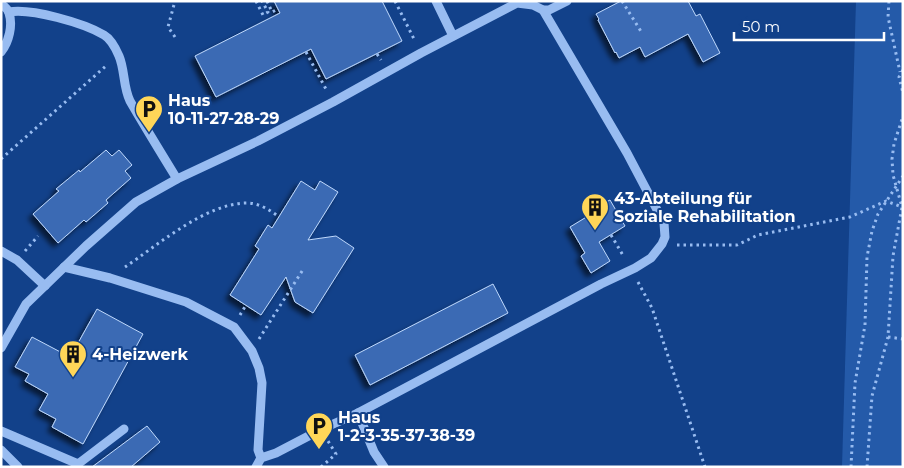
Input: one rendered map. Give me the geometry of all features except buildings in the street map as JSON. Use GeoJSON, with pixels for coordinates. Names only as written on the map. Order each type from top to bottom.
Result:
{"type":"FeatureCollection","features":[{"type":"Feature","properties":{"kind":"lane"},"geometry":{"type":"LineString","coordinates":[[436,1],[453,36]]}},
{"type":"Feature","properties":{"kind":"lane"},"geometry":{"type":"LineString","coordinates":[[543,10],[554,9],[567,1]]}},
{"type":"Feature","properties":{"kind":"lane"},"geometry":{"type":"LineString","coordinates":[[1,348],[26,304],[64,267],[136,202],[177,179],[333,102],[517,3],[533,4],[543,10],[627,153],[664,223],[662,244],[651,258],[632,270],[601,284],[358,413],[322,429],[258,463],[262,383],[259,368],[252,351],[234,327],[186,302],[110,278],[64,267]]}},
{"type":"Feature","properties":{"kind":"lane"},"geometry":{"type":"LineString","coordinates":[[1,4],[9,12],[10,26],[8,38],[1,52]]}},
{"type":"Feature","properties":{"kind":"lane"},"geometry":{"type":"LineString","coordinates":[[9,12],[18,10],[67,20],[87,27],[110,40],[119,56],[129,98],[177,179]]}},
{"type":"Feature","properties":{"kind":"lane"},"geometry":{"type":"LineString","coordinates":[[1,251],[17,260],[45,286]]}},
{"type":"Feature","properties":{"kind":"lane"},"geometry":{"type":"LineString","coordinates":[[358,413],[374,452],[384,467]]}},
{"type":"Feature","properties":{"kind":"lane"},"geometry":{"type":"LineString","coordinates":[[1,431],[78,464],[124,429]]}},
{"type":"Feature","properties":{"kind":"lane"},"geometry":{"type":"LineString","coordinates":[[1,450],[18,467]]}},
{"type":"Feature","properties":{"kind":"path"},"geometry":{"type":"LineString","coordinates":[[175,1],[168,27],[175,37]]}},
{"type":"Feature","properties":{"kind":"path"},"geometry":{"type":"LineString","coordinates":[[256,1],[262,15],[268,12],[262,1]]}},
{"type":"Feature","properties":{"kind":"path"},"geometry":{"type":"LineString","coordinates":[[267,1],[272,12],[278,9]]}},
{"type":"Feature","properties":{"kind":"path"},"geometry":{"type":"LineString","coordinates":[[395,1],[421,53]]}},
{"type":"Feature","properties":{"kind":"path"},"geometry":{"type":"LineString","coordinates":[[622,1],[642,33]]}},
{"type":"Feature","properties":{"kind":"path"},"geometry":{"type":"LineString","coordinates":[[889,1],[888,17],[902,71],[899,77],[903,93]]}},
{"type":"Feature","properties":{"kind":"path"},"geometry":{"type":"LineString","coordinates":[[306,52],[333,102]]}},
{"type":"Feature","properties":{"kind":"path"},"geometry":{"type":"LineString","coordinates":[[1,160],[119,56]]}},
{"type":"Feature","properties":{"kind":"path"},"geometry":{"type":"LineString","coordinates":[[867,467],[872,396],[888,336],[893,256],[902,207],[893,175],[893,152],[903,116]]}},
{"type":"Feature","properties":{"kind":"path"},"geometry":{"type":"LineString","coordinates":[[851,467],[855,383],[865,325],[867,257],[872,231],[878,214],[903,176]]}},
{"type":"Feature","properties":{"kind":"path"},"geometry":{"type":"LineString","coordinates":[[662,244],[738,245],[758,235],[850,218],[886,201],[902,207]]}},
{"type":"Feature","properties":{"kind":"path"},"geometry":{"type":"LineString","coordinates":[[110,278],[202,214],[247,203],[264,207],[279,217]]}},
{"type":"Feature","properties":{"kind":"path"},"geometry":{"type":"LineString","coordinates":[[611,235],[652,308],[705,467]]}},
{"type":"Feature","properties":{"kind":"path"},"geometry":{"type":"LineString","coordinates":[[252,351],[304,268]]}},
{"type":"Feature","properties":{"kind":"path"},"geometry":{"type":"LineString","coordinates":[[888,336],[903,339]]}},
{"type":"Feature","properties":{"kind":"path"},"geometry":{"type":"LineString","coordinates":[[321,467],[336,454],[322,429]]}},
{"type":"Feature","properties":{"kind":"shaded area"},"geometry":{"type":"Polygon","coordinates":[[[856,1],[903,1],[903,467],[842,467],[856,1]]]}},
{"type":"Feature","properties":{"kind":"place","name":"Haus 10-11-27-28-29"},"geometry":{"type":"Point","coordinates":[149,133]}},
{"type":"Feature","properties":{"kind":"place","name":"43-Abteilung für Soziale Rehabilitation"},"geometry":{"type":"Point","coordinates":[595,231]}},
{"type":"Feature","properties":{"kind":"place","name":"4-Heizwerk"},"geometry":{"type":"Point","coordinates":[73,378]}},
{"type":"Feature","properties":{"kind":"place","name":"Haus 1-2-3-35-37-38-39"},"geometry":{"type":"Point","coordinates":[319,450]}}]}
